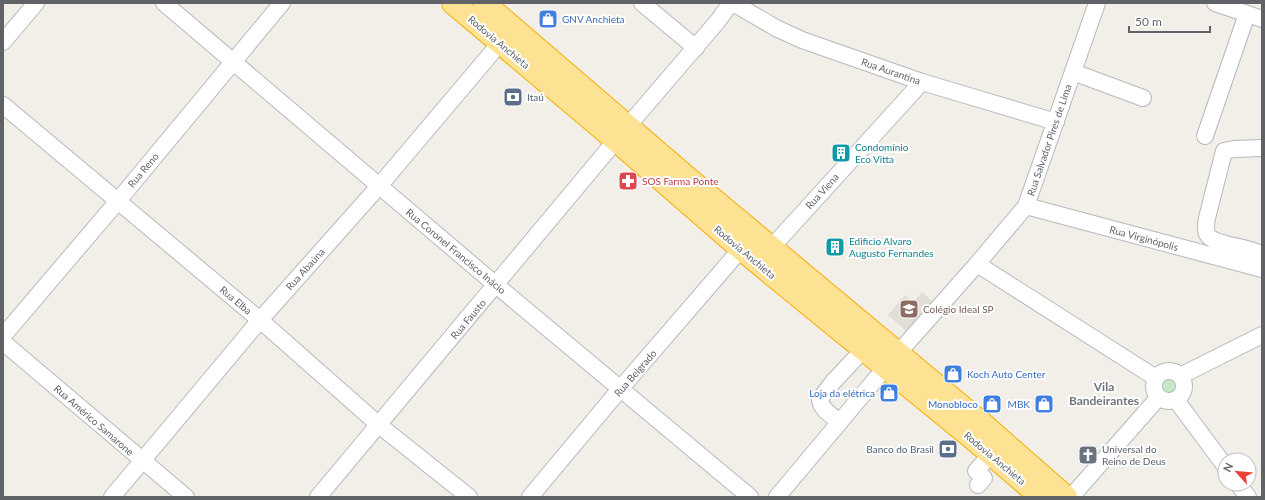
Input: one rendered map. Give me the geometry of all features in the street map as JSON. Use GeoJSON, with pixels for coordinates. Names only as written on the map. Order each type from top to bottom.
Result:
{"type":"FeatureCollection","features":[{"type":"Feature","properties":{"kind":"highway","name":"Rodovia Anchieta"},"geometry":{"type":"LineString","coordinates":[[453,3],[500,43],[771,248],[991,454],[1031,494]]}},
{"type":"Feature","properties":{"kind":"highway","name":"Rodovia Anchieta"},"geometry":{"type":"LineString","coordinates":[[484,3],[741,249],[863,350],[891,360],[984,425],[1066,497]]}},
{"type":"Feature","properties":{"kind":"street"},"geometry":{"type":"LineString","coordinates":[[3,42],[36,3]]}},
{"type":"Feature","properties":{"kind":"street","name":"Rua Coronel Francisco Inácio"},"geometry":{"type":"LineString","coordinates":[[164,3],[496,285],[750,497]]}},
{"type":"Feature","properties":{"kind":"street","name":"Rua Reno"},"geometry":{"type":"LineString","coordinates":[[3,336],[118,202],[282,3]]}},
{"type":"Feature","properties":{"kind":"street"},"geometry":{"type":"LineString","coordinates":[[642,3],[696,48]]}},
{"type":"Feature","properties":{"kind":"street","name":"Rua Fausto"},"geometry":{"type":"LineString","coordinates":[[318,497],[622,134],[696,48],[732,3]]}},
{"type":"Feature","properties":{"kind":"street","name":"Rua Aurantina"},"geometry":{"type":"LineString","coordinates":[[732,3],[776,28],[802,40],[922,82],[1056,122]]}},
{"type":"Feature","properties":{"kind":"street","name":"Rua Salvador Pires de Lima"},"geometry":{"type":"LineString","coordinates":[[777,497],[891,360],[1026,206],[1097,3]]}},
{"type":"Feature","properties":{"kind":"street"},"geometry":{"type":"LineString","coordinates":[[1205,136],[1255,16],[1215,3]]}},
{"type":"Feature","properties":{"kind":"street","name":"Rua Abaúna"},"geometry":{"type":"LineString","coordinates":[[112,497],[260,320],[380,185],[500,43]]}},
{"type":"Feature","properties":{"kind":"street"},"geometry":{"type":"LineString","coordinates":[[1073,72],[1143,98]]}},
{"type":"Feature","properties":{"kind":"street","name":"Rua Viena"},"geometry":{"type":"LineString","coordinates":[[771,248],[922,82]]}},
{"type":"Feature","properties":{"kind":"street","name":"Rua Elba"},"geometry":{"type":"LineString","coordinates":[[3,105],[260,320],[380,424],[469,497]]}},
{"type":"Feature","properties":{"kind":"street"},"geometry":{"type":"LineString","coordinates":[[1262,148],[1234,149],[1224,151],[1205,227],[1206,233],[1212,240],[1254,251],[1262,255]]}},
{"type":"Feature","properties":{"kind":"street"},"geometry":{"type":"LineString","coordinates":[[1194,251],[1209,188]]}},
{"type":"Feature","properties":{"kind":"street","name":"Rua Virginópolis"},"geometry":{"type":"LineString","coordinates":[[1026,206],[1262,269]]}},
{"type":"Feature","properties":{"kind":"street","name":"Rua Belgrado"},"geometry":{"type":"LineString","coordinates":[[530,497],[621,388],[741,249]]}},
{"type":"Feature","properties":{"kind":"street"},"geometry":{"type":"LineString","coordinates":[[976,264],[1156,378]]}},
{"type":"Feature","properties":{"kind":"street"},"geometry":{"type":"LineString","coordinates":[[1180,376],[1262,335]]}},
{"type":"Feature","properties":{"kind":"street","name":"Rua Américo Samarone"},"geometry":{"type":"LineString","coordinates":[[3,342],[186,497]]}},
{"type":"Feature","properties":{"kind":"street"},"geometry":{"type":"LineString","coordinates":[[840,422],[823,408],[820,399],[833,382],[863,350]]}},
{"type":"Feature","properties":{"kind":"street"},"geometry":{"type":"LineString","coordinates":[[1172,371],[1180,376],[1184,386],[1182,394],[1176,400],[1165,401],[1158,398],[1154,388],[1154,383],[1159,374],[1172,371]]}},
{"type":"Feature","properties":{"kind":"street"},"geometry":{"type":"LineString","coordinates":[[1071,497],[1158,398]]}},
{"type":"Feature","properties":{"kind":"street"},"geometry":{"type":"LineString","coordinates":[[1176,400],[1217,455]]}},
{"type":"Feature","properties":{"kind":"street"},"geometry":{"type":"LineString","coordinates":[[978,485],[984,478],[976,471],[991,454]]}},
{"type":"Feature","properties":{"kind":"shaded area","name":"Colégio Ideal SP"},"geometry":{"type":"Polygon","coordinates":[[[922,292],[932,301],[906,331],[888,315],[905,295],[913,302],[922,292]]]}},
{"type":"Feature","properties":{"kind":"green space"},"geometry":{"type":"Polygon","coordinates":[[[1168,377],[1174,380],[1177,386],[1174,392],[1168,395],[1162,392],[1159,386],[1162,380],[1168,377]]]}},
{"type":"Feature","properties":{"kind":"place","name":"GNV Anchieta"},"geometry":{"type":"Point","coordinates":[548,19]}},
{"type":"Feature","properties":{"kind":"place","name":"Itaú"},"geometry":{"type":"Point","coordinates":[513,97]}},
{"type":"Feature","properties":{"kind":"place","name":"Condomínio Eco Vitta"},"geometry":{"type":"Point","coordinates":[841,153]}},
{"type":"Feature","properties":{"kind":"place","name":"SOS Farma Ponte"},"geometry":{"type":"Point","coordinates":[628,181]}},
{"type":"Feature","properties":{"kind":"place","name":"Edificio Alvaro Augusto Fernandes"},"geometry":{"type":"Point","coordinates":[835,247]}},
{"type":"Feature","properties":{"kind":"place","name":"Colégio Ideal SP"},"geometry":{"type":"Point","coordinates":[909,309]}},
{"type":"Feature","properties":{"kind":"place","name":"Koch Auto Center"},"geometry":{"type":"Point","coordinates":[953,374]}},
{"type":"Feature","properties":{"kind":"place","name":"Loja da elétrica"},"geometry":{"type":"Point","coordinates":[889,393]}},
{"type":"Feature","properties":{"kind":"place","name":"Monobloco"},"geometry":{"type":"Point","coordinates":[992,404]}},
{"type":"Feature","properties":{"kind":"place","name":"MBK"},"geometry":{"type":"Point","coordinates":[1044,404]}},
{"type":"Feature","properties":{"kind":"place","name":"Banco do Brasil"},"geometry":{"type":"Point","coordinates":[948,449]}},
{"type":"Feature","properties":{"kind":"place","name":"Universal do Reino de Deus"},"geometry":{"type":"Point","coordinates":[1088,455]}},
{"type":"Feature","properties":{"kind":"district","name":"Vila Bandeirantes"},"geometry":{"type":"Point","coordinates":[1104,394]}}]}
